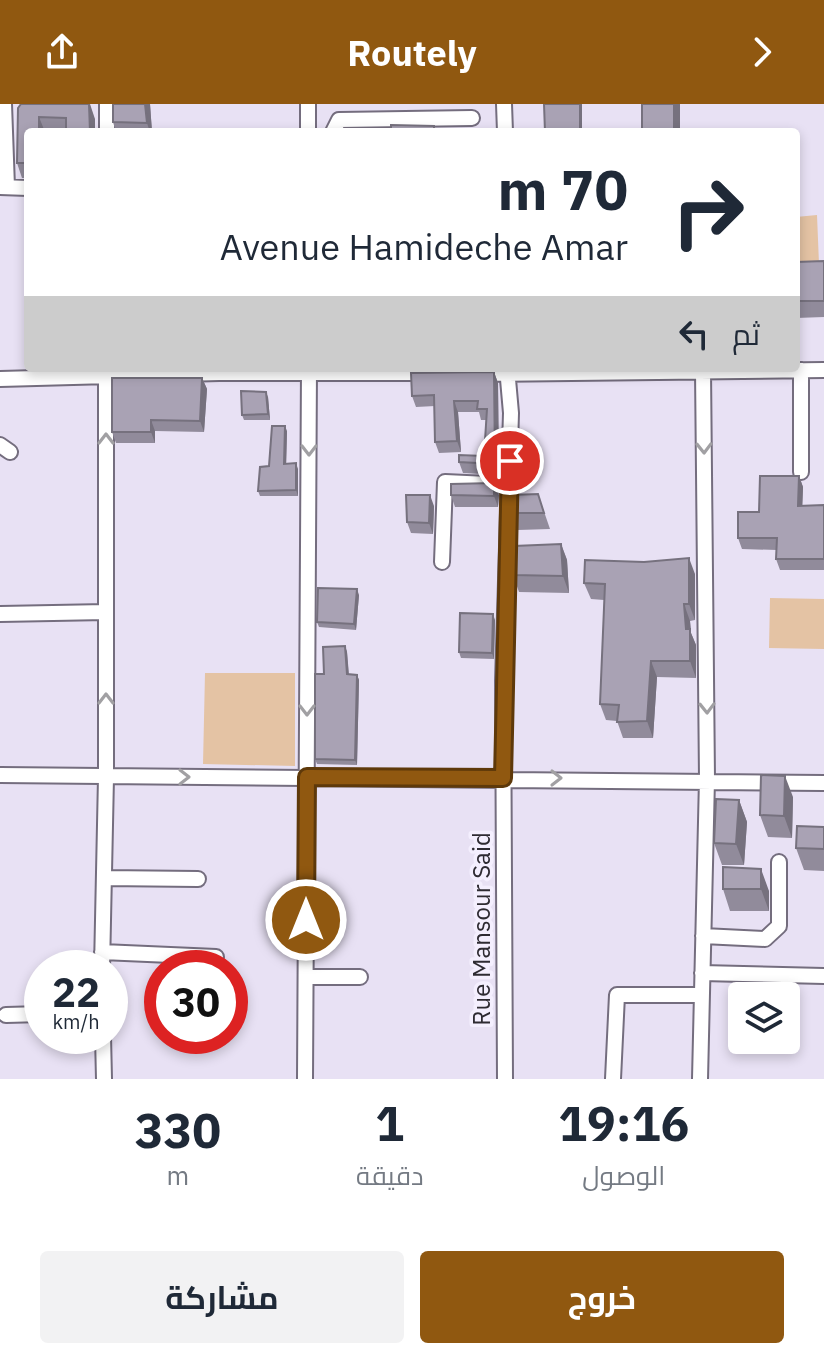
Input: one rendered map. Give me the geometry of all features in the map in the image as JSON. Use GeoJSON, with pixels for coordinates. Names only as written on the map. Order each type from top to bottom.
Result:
{"type":"FeatureCollection","features":[{"type":"Feature","properties":{"kind":"street"},"geometry":{"type":"LineString","coordinates":[[4,104],[3,187],[24,188]]}},
{"type":"Feature","properties":{"kind":"street"},"geometry":{"type":"LineString","coordinates":[[107,104],[107,128]]}},
{"type":"Feature","properties":{"kind":"street"},"geometry":{"type":"LineString","coordinates":[[308,104],[308,128]]}},
{"type":"Feature","properties":{"kind":"street"},"geometry":{"type":"LineString","coordinates":[[504,104],[505,128]]}},
{"type":"Feature","properties":{"kind":"street"},"geometry":{"type":"LineString","coordinates":[[335,128],[339,120],[472,118]]}},
{"type":"Feature","properties":{"kind":"street"},"geometry":{"type":"LineString","coordinates":[[801,472],[801,370],[824,370]]}},
{"type":"Feature","properties":{"kind":"street"},"geometry":{"type":"LineString","coordinates":[[0,379],[106,372],[106,777],[102,950]]}},
{"type":"Feature","properties":{"kind":"street"},"geometry":{"type":"LineString","coordinates":[[305,1079],[309,372]]}},
{"type":"Feature","properties":{"kind":"street"},"geometry":{"type":"LineString","coordinates":[[428,372],[444,373]]}},
{"type":"Feature","properties":{"kind":"street"},"geometry":{"type":"LineString","coordinates":[[460,374],[492,372]]}},
{"type":"Feature","properties":{"kind":"street","name":"Rue Mansour Said"},"geometry":{"type":"LineString","coordinates":[[505,1079],[503,778],[508,372]]}},
{"type":"Feature","properties":{"kind":"street"},"geometry":{"type":"LineString","coordinates":[[700,1079],[707,779],[703,372]]}},
{"type":"Feature","properties":{"kind":"street"},"geometry":{"type":"LineString","coordinates":[[442,562],[445,482],[509,485]]}},
{"type":"Feature","properties":{"kind":"street"},"geometry":{"type":"LineString","coordinates":[[0,614],[106,612]]}},
{"type":"Feature","properties":{"kind":"street"},"geometry":{"type":"LineString","coordinates":[[0,775],[707,779],[824,783]]}},
{"type":"Feature","properties":{"kind":"street"},"geometry":{"type":"LineString","coordinates":[[703,936],[765,939],[779,926],[779,862]]}},
{"type":"Feature","properties":{"kind":"street"},"geometry":{"type":"LineString","coordinates":[[104,878],[198,879]]}},
{"type":"Feature","properties":{"kind":"street"},"geometry":{"type":"LineString","coordinates":[[702,973],[824,976]]}},
{"type":"Feature","properties":{"kind":"street"},"geometry":{"type":"LineString","coordinates":[[306,977],[360,977]]}},
{"type":"Feature","properties":{"kind":"street"},"geometry":{"type":"LineString","coordinates":[[613,1079],[617,995],[700,995]]}},
{"type":"Feature","properties":{"kind":"street"},"geometry":{"type":"LineString","coordinates":[[6,1015],[24,1014]]}},
{"type":"Feature","properties":{"kind":"street"},"geometry":{"type":"LineString","coordinates":[[103,1054],[104,1079]]}},
{"type":"Feature","properties":{"kind":"shaded area"},"geometry":{"type":"Polygon","coordinates":[[[817,215],[819,264],[800,265],[800,217],[817,215]]]}},
{"type":"Feature","properties":{"kind":"shaded area"},"geometry":{"type":"Polygon","coordinates":[[[770,598],[824,599],[824,649],[769,648],[770,598]]]}},
{"type":"Feature","properties":{"kind":"shaded area"},"geometry":{"type":"Polygon","coordinates":[[[205,673],[295,673],[295,766],[203,764],[205,673]]]}},
{"type":"Feature","properties":{"kind":"building"},"geometry":{"type":"Polygon","coordinates":[[[21,104],[89,104],[90,128],[66,128],[66,118],[39,117],[39,128],[24,128],[24,163],[17,163],[18,108],[21,104]]]}},
{"type":"Feature","properties":{"kind":"building"},"geometry":{"type":"Polygon","coordinates":[[[113,104],[145,104],[147,123],[113,122],[113,104]]]}},
{"type":"Feature","properties":{"kind":"building"},"geometry":{"type":"Polygon","coordinates":[[[544,104],[580,104],[580,128],[545,128],[544,104]]]}},
{"type":"Feature","properties":{"kind":"building"},"geometry":{"type":"Polygon","coordinates":[[[642,104],[674,104],[674,128],[642,128],[642,104]]]}},
{"type":"Feature","properties":{"kind":"building"},"geometry":{"type":"Polygon","coordinates":[[[391,125],[434,126],[434,128],[391,128],[391,125]]]}},
{"type":"Feature","properties":{"kind":"building"},"geometry":{"type":"Polygon","coordinates":[[[824,261],[824,301],[800,301],[800,262],[824,261]]]}},
{"type":"Feature","properties":{"kind":"building"},"geometry":{"type":"Polygon","coordinates":[[[494,372],[495,464],[459,462],[459,455],[484,456],[487,409],[477,409],[478,401],[454,401],[457,441],[435,442],[434,395],[412,396],[411,373],[494,372]]]}},
{"type":"Feature","properties":{"kind":"building"},"geometry":{"type":"Polygon","coordinates":[[[112,378],[202,378],[200,421],[151,420],[151,432],[112,432],[112,378]]]}},
{"type":"Feature","properties":{"kind":"building"},"geometry":{"type":"Polygon","coordinates":[[[241,391],[266,392],[268,414],[242,415],[241,391]]]}},
{"type":"Feature","properties":{"kind":"building"},"geometry":{"type":"Polygon","coordinates":[[[272,426],[285,426],[284,464],[296,463],[296,490],[258,491],[260,467],[269,466],[272,426]]]}},
{"type":"Feature","properties":{"kind":"building"},"geometry":{"type":"Polygon","coordinates":[[[760,476],[799,476],[798,506],[824,505],[824,559],[776,559],[777,538],[738,538],[738,512],[759,512],[760,476]]]}},
{"type":"Feature","properties":{"kind":"building"},"geometry":{"type":"Polygon","coordinates":[[[494,483],[494,496],[451,495],[451,484],[494,483]]]}},
{"type":"Feature","properties":{"kind":"building"},"geometry":{"type":"Polygon","coordinates":[[[538,494],[544,513],[511,513],[512,495],[538,494]]]}},
{"type":"Feature","properties":{"kind":"building"},"geometry":{"type":"Polygon","coordinates":[[[406,495],[430,495],[429,523],[407,522],[406,495]]]}},
{"type":"Feature","properties":{"kind":"building"},"geometry":{"type":"Polygon","coordinates":[[[561,544],[563,576],[513,575],[514,546],[561,544]]]}},
{"type":"Feature","properties":{"kind":"building"},"geometry":{"type":"Polygon","coordinates":[[[689,558],[689,604],[684,604],[686,629],[690,629],[690,661],[651,661],[647,721],[617,722],[619,705],[600,704],[605,584],[584,583],[585,560],[644,562],[689,558]]]}},
{"type":"Feature","properties":{"kind":"building"},"geometry":{"type":"Polygon","coordinates":[[[318,588],[357,589],[354,624],[317,622],[318,588]]]}},
{"type":"Feature","properties":{"kind":"building"},"geometry":{"type":"Polygon","coordinates":[[[460,613],[493,614],[492,653],[459,652],[460,613]]]}},
{"type":"Feature","properties":{"kind":"building"},"geometry":{"type":"Polygon","coordinates":[[[345,646],[347,674],[357,675],[355,760],[315,759],[315,674],[324,674],[323,647],[345,646]]]}},
{"type":"Feature","properties":{"kind":"building"},"geometry":{"type":"Polygon","coordinates":[[[761,775],[785,776],[784,816],[760,815],[761,775]]]}},
{"type":"Feature","properties":{"kind":"building"},"geometry":{"type":"Polygon","coordinates":[[[716,799],[739,800],[736,844],[714,843],[716,799]]]}},
{"type":"Feature","properties":{"kind":"building"},"geometry":{"type":"Polygon","coordinates":[[[797,826],[824,827],[824,849],[796,848],[797,826]]]}},
{"type":"Feature","properties":{"kind":"building"},"geometry":{"type":"Polygon","coordinates":[[[723,867],[761,869],[761,889],[723,889],[723,867]]]}},
{"type":"Feature","properties":{"kind":"route"},"geometry":{"type":"LineString","coordinates":[[306,920],[307,777],[503,778],[504,578],[510,461]]}}]}
